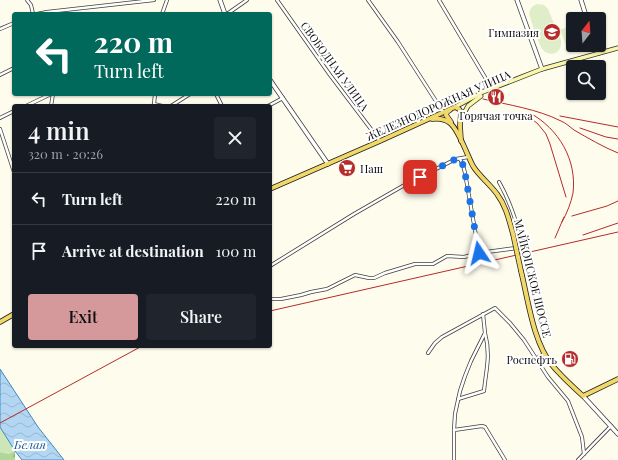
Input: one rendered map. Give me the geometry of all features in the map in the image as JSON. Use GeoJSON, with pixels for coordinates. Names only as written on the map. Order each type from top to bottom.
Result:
{"type":"FeatureCollection","features":[{"type":"Feature","properties":{"kind":"main road","name":"ЖЕЛЕЗНОДОРОЖНАЯ УЛИЦА"},"geometry":{"type":"LineString","coordinates":[[272,187],[380,141],[453,108],[483,92],[542,69],[618,48]]}},
{"type":"Feature","properties":{"kind":"main road"},"geometry":{"type":"LineString","coordinates":[[460,122],[464,111],[468,106],[478,97],[492,89]]}},
{"type":"Feature","properties":{"kind":"main road"},"geometry":{"type":"LineString","coordinates":[[453,108],[459,109],[461,112],[461,141]]}},
{"type":"Feature","properties":{"kind":"main road","name":"МАЙКОПСКОЕ ШОССЕ"},"geometry":{"type":"LineString","coordinates":[[453,108],[447,112],[446,115],[454,124],[474,168],[494,190],[508,214],[533,323],[544,354],[552,366],[583,396]]}},
{"type":"Feature","properties":{"kind":"main road"},"geometry":{"type":"LineString","coordinates":[[426,120],[441,119],[450,123],[456,131]]}},
{"type":"Feature","properties":{"kind":"main road"},"geometry":{"type":"LineString","coordinates":[[0,322],[12,315]]}},
{"type":"Feature","properties":{"kind":"main road"},"geometry":{"type":"LineString","coordinates":[[583,396],[618,380]]}},
{"type":"Feature","properties":{"kind":"street"},"geometry":{"type":"LineString","coordinates":[[27,0],[31,5],[33,12]]}},
{"type":"Feature","properties":{"kind":"street"},"geometry":{"type":"LineString","coordinates":[[47,12],[154,0]]}},
{"type":"Feature","properties":{"kind":"street"},"geometry":{"type":"LineString","coordinates":[[163,12],[167,0]]}},
{"type":"Feature","properties":{"kind":"street"},"geometry":{"type":"LineString","coordinates":[[220,0],[225,12]]}},
{"type":"Feature","properties":{"kind":"street"},"geometry":{"type":"LineString","coordinates":[[229,12],[247,0]]}},
{"type":"Feature","properties":{"kind":"street","name":"СВОБОДНАЯ УЛИЦА"},"geometry":{"type":"LineString","coordinates":[[278,0],[330,75],[380,141]]}},
{"type":"Feature","properties":{"kind":"street"},"geometry":{"type":"LineString","coordinates":[[368,0],[398,42],[443,112]]}},
{"type":"Feature","properties":{"kind":"street"},"geometry":{"type":"LineString","coordinates":[[439,0],[492,89]]}},
{"type":"Feature","properties":{"kind":"street"},"geometry":{"type":"LineString","coordinates":[[517,0],[542,69]]}},
{"type":"Feature","properties":{"kind":"street"},"geometry":{"type":"LineString","coordinates":[[582,0],[586,12]]}},
{"type":"Feature","properties":{"kind":"street"},"geometry":{"type":"LineString","coordinates":[[0,27],[12,24]]}},
{"type":"Feature","properties":{"kind":"street"},"geometry":{"type":"LineString","coordinates":[[0,75],[12,69]]}},
{"type":"Feature","properties":{"kind":"street"},"geometry":{"type":"LineString","coordinates":[[272,83],[328,164]]}},
{"type":"Feature","properties":{"kind":"street"},"geometry":{"type":"LineString","coordinates":[[30,104],[48,96]]}},
{"type":"Feature","properties":{"kind":"street"},"geometry":{"type":"LineString","coordinates":[[174,104],[187,96]]}},
{"type":"Feature","properties":{"kind":"street"},"geometry":{"type":"LineString","coordinates":[[272,104],[283,98]]}},
{"type":"Feature","properties":{"kind":"street"},"geometry":{"type":"LineString","coordinates":[[0,118],[12,112]]}},
{"type":"Feature","properties":{"kind":"street"},"geometry":{"type":"LineString","coordinates":[[0,130],[12,166]]}},
{"type":"Feature","properties":{"kind":"street"},"geometry":{"type":"LineString","coordinates":[[272,265],[354,214],[408,183],[456,159],[468,157]]}},
{"type":"Feature","properties":{"kind":"street"},"geometry":{"type":"LineString","coordinates":[[460,159],[465,173],[479,253]]}},
{"type":"Feature","properties":{"kind":"street"},"geometry":{"type":"LineString","coordinates":[[272,299],[281,299],[327,289],[355,275],[374,278],[385,273],[416,264],[433,264],[447,256],[464,257],[479,253],[524,247],[506,195],[499,182]]}},
{"type":"Feature","properties":{"kind":"street"},"geometry":{"type":"LineString","coordinates":[[428,353],[435,343],[442,337],[495,308],[524,340],[548,377],[568,401],[582,437],[584,454]]}},
{"type":"Feature","properties":{"kind":"street"},"geometry":{"type":"LineString","coordinates":[[458,399],[484,391],[489,357],[483,314]]}},
{"type":"Feature","properties":{"kind":"street"},"geometry":{"type":"LineString","coordinates":[[454,460],[455,414],[458,399],[470,361],[485,333]]}},
{"type":"Feature","properties":{"kind":"street"},"geometry":{"type":"LineString","coordinates":[[537,358],[544,354]]}},
{"type":"Feature","properties":{"kind":"street","name":"МАЙКОПСКОЕ ШОССЕ"},"geometry":{"type":"LineString","coordinates":[[583,396],[618,434]]}},
{"type":"Feature","properties":{"kind":"street"},"geometry":{"type":"LineString","coordinates":[[454,430],[482,426],[485,427],[505,460]]}},
{"type":"Feature","properties":{"kind":"street"},"geometry":{"type":"LineString","coordinates":[[578,460],[611,426]]}},
{"type":"Feature","properties":{"kind":"green space"},"geometry":{"type":"Polygon","coordinates":[[[537,4],[544,5],[548,9],[561,40],[560,48],[554,54],[544,51],[537,39],[529,13],[532,7],[537,4]]]}},
{"type":"Feature","properties":{"kind":"green space"},"geometry":{"type":"Polygon","coordinates":[[[566,27],[566,45],[560,30],[566,27]]]}},
{"type":"Feature","properties":{"kind":"green space"},"geometry":{"type":"Polygon","coordinates":[[[0,427],[15,451],[9,454],[0,452],[0,427]]]}},
{"type":"Feature","properties":{"kind":"green space"},"geometry":{"type":"Polygon","coordinates":[[[15,451],[15,460],[0,460],[0,452],[9,454],[15,451]]]}},
{"type":"Feature","properties":{"kind":"water","name":"Белая"},"geometry":{"type":"Polygon","coordinates":[[[0,369],[38,427],[64,460],[22,460],[15,451],[0,427],[0,369]]]}},
{"type":"Feature","properties":{"kind":"railway"},"geometry":{"type":"LineString","coordinates":[[483,99],[542,113],[565,123],[574,130],[618,153]]}},
{"type":"Feature","properties":{"kind":"railway"},"geometry":{"type":"LineString","coordinates":[[530,113],[550,128],[564,147],[569,157],[572,169],[573,193],[569,208],[562,222]]}},
{"type":"Feature","properties":{"kind":"railway"},"geometry":{"type":"LineString","coordinates":[[560,116],[618,127]]}},
{"type":"Feature","properties":{"kind":"railway"},"geometry":{"type":"LineString","coordinates":[[532,119],[546,134],[566,197]]}},
{"type":"Feature","properties":{"kind":"railway"},"geometry":{"type":"LineString","coordinates":[[580,128],[606,137],[618,139]]}},
{"type":"Feature","properties":{"kind":"railway"},"geometry":{"type":"LineString","coordinates":[[572,216],[607,206],[618,201]]}},
{"type":"Feature","properties":{"kind":"railway"},"geometry":{"type":"LineString","coordinates":[[555,238],[564,217]]}},
{"type":"Feature","properties":{"kind":"railway"},"geometry":{"type":"LineString","coordinates":[[583,235],[618,223]]}},
{"type":"Feature","properties":{"kind":"railway"},"geometry":{"type":"LineString","coordinates":[[272,311],[618,232]]}},
{"type":"Feature","properties":{"kind":"railway"},"geometry":{"type":"LineString","coordinates":[[0,423],[138,348]]}},
{"type":"Feature","properties":{"kind":"place","name":"Гимназия"},"geometry":{"type":"Point","coordinates":[552,32]}},
{"type":"Feature","properties":{"kind":"place","name":"Горячая точка"},"geometry":{"type":"Point","coordinates":[496,97]}},
{"type":"Feature","properties":{"kind":"place","name":"Наш"},"geometry":{"type":"Point","coordinates":[347,168]}},
{"type":"Feature","properties":{"kind":"place","name":"Роснефть"},"geometry":{"type":"Point","coordinates":[570,359]}},
{"type":"Feature","properties":{"kind":"route"},"geometry":{"type":"LineString","coordinates":[[420,177],[456,159],[460,159],[465,173],[479,253]]}}]}
